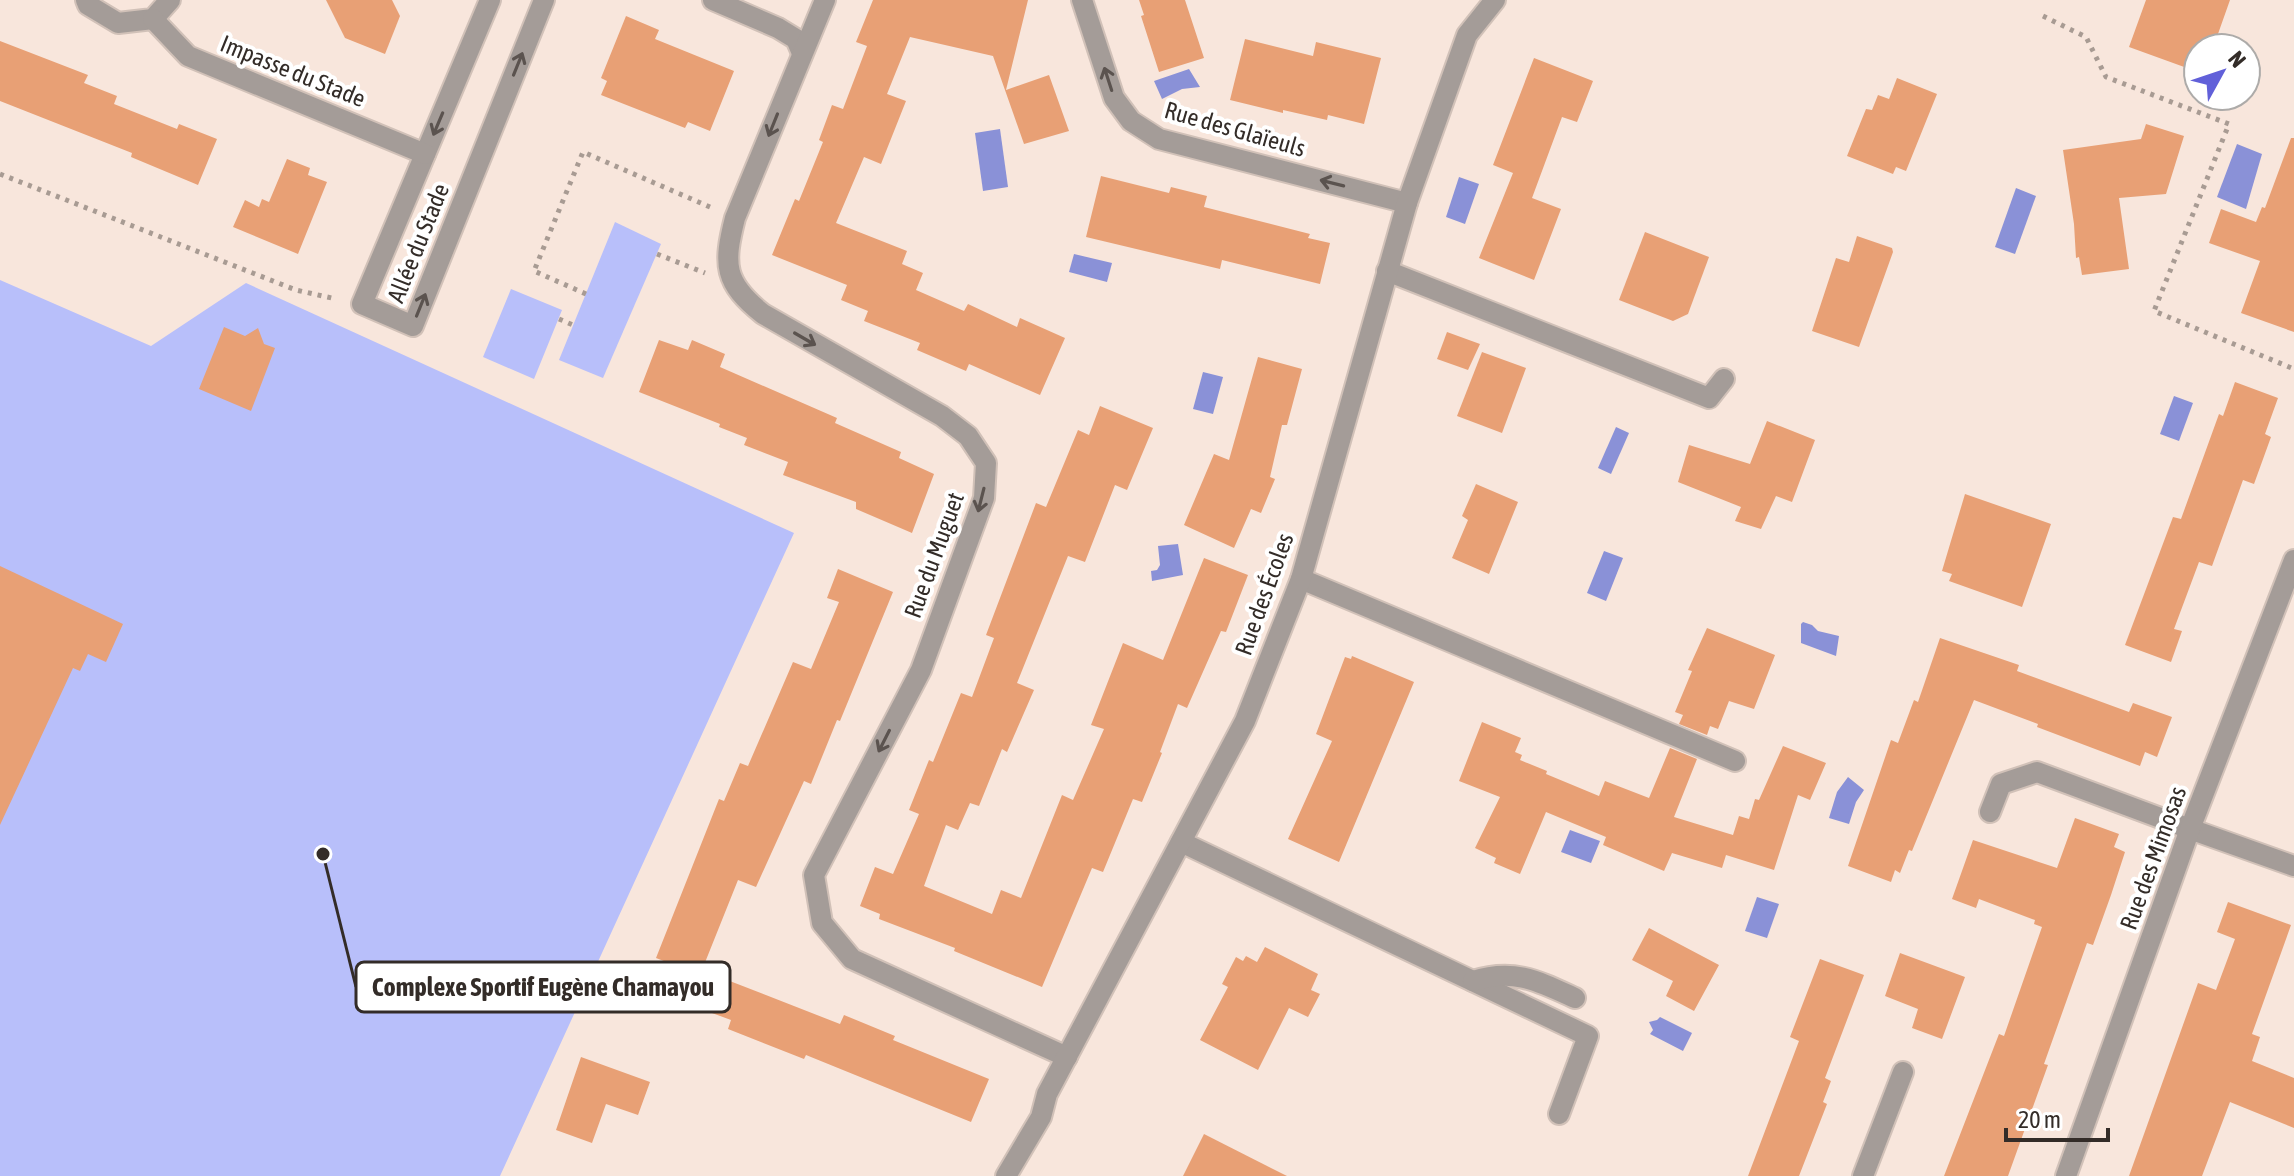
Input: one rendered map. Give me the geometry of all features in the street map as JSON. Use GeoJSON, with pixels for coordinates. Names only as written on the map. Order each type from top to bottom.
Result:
{"type":"FeatureCollection","features":[{"type":"Feature","properties":{"kind":"street"},"geometry":{"type":"LineString","coordinates":[[86,0],[88,5],[118,23],[153,19],[170,0]]}},
{"type":"Feature","properties":{"kind":"street","name":"Allée du Stade"},"geometry":{"type":"LineString","coordinates":[[490,0],[362,304],[413,326],[544,0]]}},
{"type":"Feature","properties":{"kind":"street"},"geometry":{"type":"LineString","coordinates":[[713,0],[778,28],[796,39],[802,53]]}},
{"type":"Feature","properties":{"kind":"street"},"geometry":{"type":"LineString","coordinates":[[802,53],[825,0]]}},
{"type":"Feature","properties":{"kind":"street","name":"Rue des Glaïeuls"},"geometry":{"type":"LineString","coordinates":[[1082,0],[1114,98],[1131,121],[1159,139],[1407,203]]}},
{"type":"Feature","properties":{"kind":"street","name":"Rue des Écoles"},"geometry":{"type":"LineString","coordinates":[[1006,1176],[1041,1117],[1047,1094],[1245,721],[1301,579],[1407,203],[1467,35],[1495,0]]}},
{"type":"Feature","properties":{"kind":"street","name":"Impasse du Stade"},"geometry":{"type":"LineString","coordinates":[[153,19],[188,56],[425,154]]}},
{"type":"Feature","properties":{"kind":"street","name":"Rue du Muguet"},"geometry":{"type":"LineString","coordinates":[[802,53],[735,218],[728,247],[729,273],[740,296],[763,314],[942,416],[968,436],[986,463],[984,498],[921,670],[814,875],[822,923],[852,959],[1067,1057]]}},
{"type":"Feature","properties":{"kind":"street"},"geometry":{"type":"LineString","coordinates":[[1387,271],[1709,398],[1724,379]]}},
{"type":"Feature","properties":{"kind":"street","name":"Rue des Mimosas"},"geometry":{"type":"LineString","coordinates":[[2066,1176],[2190,829],[2294,560]]}},
{"type":"Feature","properties":{"kind":"street"},"geometry":{"type":"LineString","coordinates":[[1301,579],[1735,761]]}},
{"type":"Feature","properties":{"kind":"street"},"geometry":{"type":"LineString","coordinates":[[1990,812],[2001,784],[2037,772],[2294,866]]}},
{"type":"Feature","properties":{"kind":"street"},"geometry":{"type":"LineString","coordinates":[[1181,842],[1588,1036],[1559,1114]]}},
{"type":"Feature","properties":{"kind":"street"},"geometry":{"type":"LineString","coordinates":[[1473,981],[1488,976],[1527,976],[1575,998]]}},
{"type":"Feature","properties":{"kind":"street"},"geometry":{"type":"LineString","coordinates":[[1863,1176],[1903,1072]]}},
{"type":"Feature","properties":{"kind":"path"},"geometry":{"type":"LineString","coordinates":[[2043,16],[2086,37],[2106,77],[2229,124],[2154,311],[2294,369]]}},
{"type":"Feature","properties":{"kind":"path"},"geometry":{"type":"LineString","coordinates":[[586,294],[534,271],[583,152],[722,212]]}},
{"type":"Feature","properties":{"kind":"path"},"geometry":{"type":"LineString","coordinates":[[0,174],[296,290],[362,304]]}},
{"type":"Feature","properties":{"kind":"path"},"geometry":{"type":"LineString","coordinates":[[657,254],[714,276]]}},
{"type":"Feature","properties":{"kind":"path"},"geometry":{"type":"LineString","coordinates":[[559,319],[573,325]]}},
{"type":"Feature","properties":{"kind":"shaded area"},"geometry":{"type":"Polygon","coordinates":[[[1189,69],[1200,87],[1182,89],[1162,99],[1154,81],[1189,69]]]}},
{"type":"Feature","properties":{"kind":"shaded area"},"geometry":{"type":"Polygon","coordinates":[[[1000,129],[1008,187],[983,191],[975,133],[1000,129]]]}},
{"type":"Feature","properties":{"kind":"shaded area"},"geometry":{"type":"Polygon","coordinates":[[[2237,144],[2262,154],[2246,209],[2217,197],[2237,144]]]}},
{"type":"Feature","properties":{"kind":"shaded area"},"geometry":{"type":"Polygon","coordinates":[[[1459,177],[1479,184],[1465,224],[1446,217],[1459,177]]]}},
{"type":"Feature","properties":{"kind":"shaded area"},"geometry":{"type":"Polygon","coordinates":[[[2016,188],[2036,196],[2015,254],[1995,247],[2016,188]]]}},
{"type":"Feature","properties":{"kind":"shaded area"},"geometry":{"type":"Polygon","coordinates":[[[615,222],[661,244],[603,378],[559,360],[615,222]]]}},
{"type":"Feature","properties":{"kind":"shaded area"},"geometry":{"type":"Polygon","coordinates":[[[1074,254],[1112,263],[1107,282],[1069,272],[1074,254]]]}},
{"type":"Feature","properties":{"kind":"shaded area"},"geometry":{"type":"Polygon","coordinates":[[[0,280],[151,346],[246,283],[794,533],[500,1176],[0,1176],[0,280]]]}},
{"type":"Feature","properties":{"kind":"shaded area"},"geometry":{"type":"Polygon","coordinates":[[[511,289],[562,310],[534,379],[483,357],[511,289]]]}},
{"type":"Feature","properties":{"kind":"shaded area"},"geometry":{"type":"Polygon","coordinates":[[[1203,372],[1223,377],[1213,414],[1193,409],[1203,372]]]}},
{"type":"Feature","properties":{"kind":"shaded area"},"geometry":{"type":"Polygon","coordinates":[[[2174,396],[2193,403],[2179,441],[2160,434],[2174,396]]]}},
{"type":"Feature","properties":{"kind":"shaded area"},"geometry":{"type":"Polygon","coordinates":[[[1616,427],[1629,433],[1611,474],[1598,468],[1616,427]]]}},
{"type":"Feature","properties":{"kind":"shaded area"},"geometry":{"type":"Polygon","coordinates":[[[1178,544],[1183,575],[1152,581],[1151,571],[1157,570],[1160,565],[1158,546],[1178,544]]]}},
{"type":"Feature","properties":{"kind":"shaded area"},"geometry":{"type":"Polygon","coordinates":[[[1604,551],[1623,558],[1606,601],[1587,593],[1604,551]]]}},
{"type":"Feature","properties":{"kind":"shaded area"},"geometry":{"type":"Polygon","coordinates":[[[1803,622],[1818,631],[1839,636],[1836,656],[1801,643],[1803,622]]]}},
{"type":"Feature","properties":{"kind":"shaded area"},"geometry":{"type":"Polygon","coordinates":[[[1848,777],[1864,790],[1856,802],[1849,824],[1829,818],[1837,792],[1848,777]]]}},
{"type":"Feature","properties":{"kind":"shaded area"},"geometry":{"type":"Polygon","coordinates":[[[1570,830],[1600,841],[1591,863],[1561,852],[1570,830]]]}},
{"type":"Feature","properties":{"kind":"shaded area"},"geometry":{"type":"Polygon","coordinates":[[[1757,897],[1779,904],[1767,938],[1745,931],[1757,897]]]}},
{"type":"Feature","properties":{"kind":"shaded area"},"geometry":{"type":"Polygon","coordinates":[[[1660,1017],[1692,1033],[1683,1051],[1650,1034],[1653,1030],[1649,1022],[1660,1017]]]}},
{"type":"Feature","properties":{"kind":"building"},"geometry":{"type":"Polygon","coordinates":[[[326,0],[392,0],[400,16],[385,54],[345,38],[326,0]]]}},
{"type":"Feature","properties":{"kind":"building"},"geometry":{"type":"Polygon","coordinates":[[[873,0],[1028,0],[1006,90],[1049,75],[1069,131],[1024,144],[993,56],[910,37],[887,94],[906,101],[881,164],[864,157],[836,223],[907,251],[902,264],[923,273],[916,290],[964,311],[968,304],[1017,327],[1020,318],[1065,338],[1040,395],[969,364],[966,371],[917,350],[920,343],[864,321],[868,311],[841,300],[847,285],[772,255],[823,142],[819,140],[832,105],[843,109],[867,46],[856,42],[873,0]]]}},
{"type":"Feature","properties":{"kind":"building"},"geometry":{"type":"Polygon","coordinates":[[[1139,0],[1185,0],[1204,58],[1159,72],[1139,0]]]}},
{"type":"Feature","properties":{"kind":"building"},"geometry":{"type":"Polygon","coordinates":[[[2146,0],[2230,0],[2219,32],[2182,32],[2182,66],[2129,47],[2146,0]]]}},
{"type":"Feature","properties":{"kind":"building"},"geometry":{"type":"Polygon","coordinates":[[[626,16],[659,30],[655,39],[734,71],[710,131],[688,122],[685,128],[601,95],[607,81],[601,78],[626,16]]]}},
{"type":"Feature","properties":{"kind":"building"},"geometry":{"type":"Polygon","coordinates":[[[1245,39],[1313,56],[1316,42],[1381,58],[1364,124],[1328,115],[1327,120],[1283,110],[1283,113],[1230,100],[1245,39]]]}},
{"type":"Feature","properties":{"kind":"building"},"geometry":{"type":"Polygon","coordinates":[[[0,41],[88,75],[84,83],[117,96],[114,104],[177,129],[179,124],[217,139],[198,185],[131,157],[132,153],[0,101],[0,41]]]}},
{"type":"Feature","properties":{"kind":"building"},"geometry":{"type":"Polygon","coordinates":[[[1534,58],[1593,81],[1577,122],[1562,117],[1532,198],[1561,209],[1534,280],[1479,258],[1513,173],[1493,165],[1534,58]]]}},
{"type":"Feature","properties":{"kind":"building"},"geometry":{"type":"Polygon","coordinates":[[[1897,78],[1937,94],[1906,171],[1896,167],[1893,174],[1847,156],[1866,109],[1872,110],[1878,95],[1889,99],[1897,78]]]}},
{"type":"Feature","properties":{"kind":"building"},"geometry":{"type":"Polygon","coordinates":[[[2146,124],[2184,136],[2166,194],[2119,198],[2129,269],[2082,275],[2079,257],[2076,258],[2063,150],[2141,139],[2146,124]]]}},
{"type":"Feature","properties":{"kind":"building"},"geometry":{"type":"Polygon","coordinates":[[[2291,138],[2294,138],[2294,332],[2241,313],[2260,261],[2209,243],[2221,209],[2256,222],[2262,207],[2265,208],[2291,138]]]}},
{"type":"Feature","properties":{"kind":"building"},"geometry":{"type":"Polygon","coordinates":[[[287,159],[310,168],[308,175],[327,182],[298,254],[233,227],[245,200],[259,207],[262,199],[269,202],[287,159]]]}},
{"type":"Feature","properties":{"kind":"building"},"geometry":{"type":"Polygon","coordinates":[[[1101,176],[1169,193],[1171,187],[1207,196],[1204,207],[1310,234],[1308,238],[1330,243],[1320,284],[1222,260],[1220,269],[1086,237],[1101,176]]]}},
{"type":"Feature","properties":{"kind":"building"},"geometry":{"type":"Polygon","coordinates":[[[1645,232],[1709,257],[1688,314],[1673,321],[1619,300],[1645,232]]]}},
{"type":"Feature","properties":{"kind":"building"},"geometry":{"type":"Polygon","coordinates":[[[1857,236],[1892,248],[1893,252],[1859,347],[1812,331],[1836,258],[1849,262],[1857,236]]]}},
{"type":"Feature","properties":{"kind":"building"},"geometry":{"type":"Polygon","coordinates":[[[224,327],[245,336],[258,328],[264,344],[275,348],[251,411],[199,389],[224,327]]]}},
{"type":"Feature","properties":{"kind":"building"},"geometry":{"type":"Polygon","coordinates":[[[1447,332],[1480,344],[1468,370],[1437,359],[1447,332]]]}},
{"type":"Feature","properties":{"kind":"building"},"geometry":{"type":"Polygon","coordinates":[[[659,340],[688,350],[692,340],[725,354],[720,367],[837,418],[835,423],[901,452],[899,458],[934,474],[912,533],[856,509],[856,502],[783,475],[788,462],[744,445],[747,438],[719,427],[720,424],[639,392],[659,340]]]}},
{"type":"Feature","properties":{"kind":"building"},"geometry":{"type":"Polygon","coordinates":[[[1482,352],[1526,368],[1502,433],[1457,416],[1482,352]]]}},
{"type":"Feature","properties":{"kind":"building"},"geometry":{"type":"Polygon","coordinates":[[[1258,357],[1302,369],[1287,425],[1282,425],[1270,477],[1275,479],[1261,513],[1251,509],[1234,548],[1184,525],[1214,454],[1229,460],[1258,357]]]}},
{"type":"Feature","properties":{"kind":"building"},"geometry":{"type":"Polygon","coordinates":[[[2235,382],[2278,398],[2265,434],[2271,437],[2254,484],[2243,480],[2212,566],[2199,562],[2174,629],[2182,631],[2171,662],[2125,645],[2173,517],[2181,519],[2219,414],[2223,416],[2235,382]]]}},
{"type":"Feature","properties":{"kind":"building"},"geometry":{"type":"Polygon","coordinates":[[[1100,406],[1153,428],[1127,490],[1115,485],[1085,562],[1068,556],[1017,683],[1034,690],[1007,752],[1002,749],[979,806],[970,803],[958,830],[946,825],[924,886],[992,914],[1001,890],[1021,898],[1062,795],[1073,800],[1104,729],[1091,725],[1123,643],[1163,660],[1204,558],[1248,575],[1226,632],[1221,631],[1187,708],[1178,704],[1142,802],[1133,799],[1103,872],[1092,868],[1042,987],[954,951],[955,948],[879,919],[880,914],[860,906],[875,867],[893,874],[919,814],[909,810],[929,760],[933,762],[961,693],[972,697],[994,638],[986,635],[1036,503],[1046,507],[1078,430],[1089,435],[1100,406]]]}},
{"type":"Feature","properties":{"kind":"building"},"geometry":{"type":"Polygon","coordinates":[[[1767,421],[1815,440],[1792,502],[1776,496],[1761,529],[1735,521],[1741,507],[1678,482],[1689,445],[1750,464],[1767,421]]]}},
{"type":"Feature","properties":{"kind":"building"},"geometry":{"type":"Polygon","coordinates":[[[1476,484],[1518,502],[1489,574],[1452,558],[1468,520],[1462,516],[1476,484]]]}},
{"type":"Feature","properties":{"kind":"building"},"geometry":{"type":"Polygon","coordinates":[[[1965,494],[2051,524],[2022,607],[1949,581],[1952,574],[1942,571],[1965,494]]]}},
{"type":"Feature","properties":{"kind":"building"},"geometry":{"type":"Polygon","coordinates":[[[0,566],[123,624],[106,662],[88,654],[80,671],[73,668],[0,825],[0,566]]]}},
{"type":"Feature","properties":{"kind":"building"},"geometry":{"type":"Polygon","coordinates":[[[838,569],[893,592],[811,784],[804,781],[756,887],[738,880],[700,975],[656,958],[719,799],[724,801],[740,763],[748,766],[793,662],[811,669],[839,602],[827,598],[838,569]]]}},
{"type":"Feature","properties":{"kind":"building"},"geometry":{"type":"Polygon","coordinates":[[[1707,628],[1775,655],[1754,709],[1729,701],[1718,729],[1710,726],[1707,735],[1679,724],[1683,715],[1675,712],[1692,671],[1688,670],[1707,628]]]}},
{"type":"Feature","properties":{"kind":"building"},"geometry":{"type":"Polygon","coordinates":[[[1940,638],[2019,665],[2017,671],[2129,712],[2133,703],[2172,717],[2157,757],[2145,752],[2140,766],[1974,700],[1912,851],[1909,850],[1900,873],[1895,870],[1891,882],[1848,866],[1891,740],[1898,743],[1914,700],[1918,702],[1940,638]]]}},
{"type":"Feature","properties":{"kind":"building"},"geometry":{"type":"Polygon","coordinates":[[[1352,656],[1414,682],[1339,862],[1288,839],[1332,741],[1316,734],[1345,657],[1351,659],[1352,656]]]}},
{"type":"Feature","properties":{"kind":"building"},"geometry":{"type":"Polygon","coordinates":[[[1482,722],[1521,738],[1515,752],[1522,755],[1520,760],[1599,796],[1605,781],[1649,798],[1670,748],[1697,759],[1674,817],[1733,835],[1739,816],[1749,819],[1755,799],[1759,800],[1783,746],[1826,763],[1810,800],[1798,795],[1774,870],[1726,855],[1722,868],[1672,853],[1664,871],[1603,845],[1606,837],[1546,812],[1520,874],[1494,863],[1496,858],[1475,848],[1500,797],[1459,781],[1482,722]]]}},
{"type":"Feature","properties":{"kind":"building"},"geometry":{"type":"Polygon","coordinates":[[[2075,818],[2119,834],[2114,847],[2125,852],[2093,945],[2087,943],[2008,1176],[1944,1176],[1999,1034],[2004,1036],[2042,927],[2034,924],[2035,920],[1979,899],[1976,908],[1952,899],[1973,840],[2057,868],[2075,818]]]}},
{"type":"Feature","properties":{"kind":"building"},"geometry":{"type":"Polygon","coordinates":[[[2228,902],[2291,925],[2252,1034],[2260,1037],[2252,1061],[2294,1078],[2294,1128],[2230,1102],[2202,1176],[2129,1176],[2198,983],[2216,990],[2235,939],[2217,932],[2228,902]]]}},
{"type":"Feature","properties":{"kind":"building"},"geometry":{"type":"Polygon","coordinates":[[[1649,928],[1719,965],[1694,1011],[1666,996],[1673,981],[1632,960],[1649,928]]]}},
{"type":"Feature","properties":{"kind":"building"},"geometry":{"type":"Polygon","coordinates":[[[1265,947],[1318,974],[1311,990],[1320,994],[1308,1017],[1289,1008],[1258,1070],[1200,1040],[1228,987],[1222,984],[1236,957],[1243,961],[1246,956],[1257,962],[1265,947]]]}},
{"type":"Feature","properties":{"kind":"building"},"geometry":{"type":"Polygon","coordinates":[[[1900,953],[1965,977],[1942,1039],[1912,1028],[1918,1009],[1885,996],[1900,953]]]}},
{"type":"Feature","properties":{"kind":"building"},"geometry":{"type":"Polygon","coordinates":[[[1820,959],[1864,975],[1825,1078],[1831,1081],[1823,1102],[1827,1104],[1799,1176],[1748,1176],[1799,1041],[1790,1037],[1820,959]]]}},
{"type":"Feature","properties":{"kind":"building"},"geometry":{"type":"Polygon","coordinates":[[[722,978],[840,1024],[844,1015],[895,1036],[893,1040],[989,1079],[971,1122],[806,1055],[804,1059],[728,1029],[731,1020],[693,1006],[722,978]]]}},
{"type":"Feature","properties":{"kind":"building"},"geometry":{"type":"Polygon","coordinates":[[[581,1057],[650,1082],[638,1115],[606,1104],[592,1143],[556,1130],[581,1057]]]}},
{"type":"Feature","properties":{"kind":"building"},"geometry":{"type":"Polygon","coordinates":[[[1204,1134],[1287,1176],[1183,1176],[1204,1134]]]}},
{"type":"Feature","properties":{"kind":"place","name":"Complexe Sportif Eugène Chamayou"},"geometry":{"type":"Point","coordinates":[323,854]}}]}
